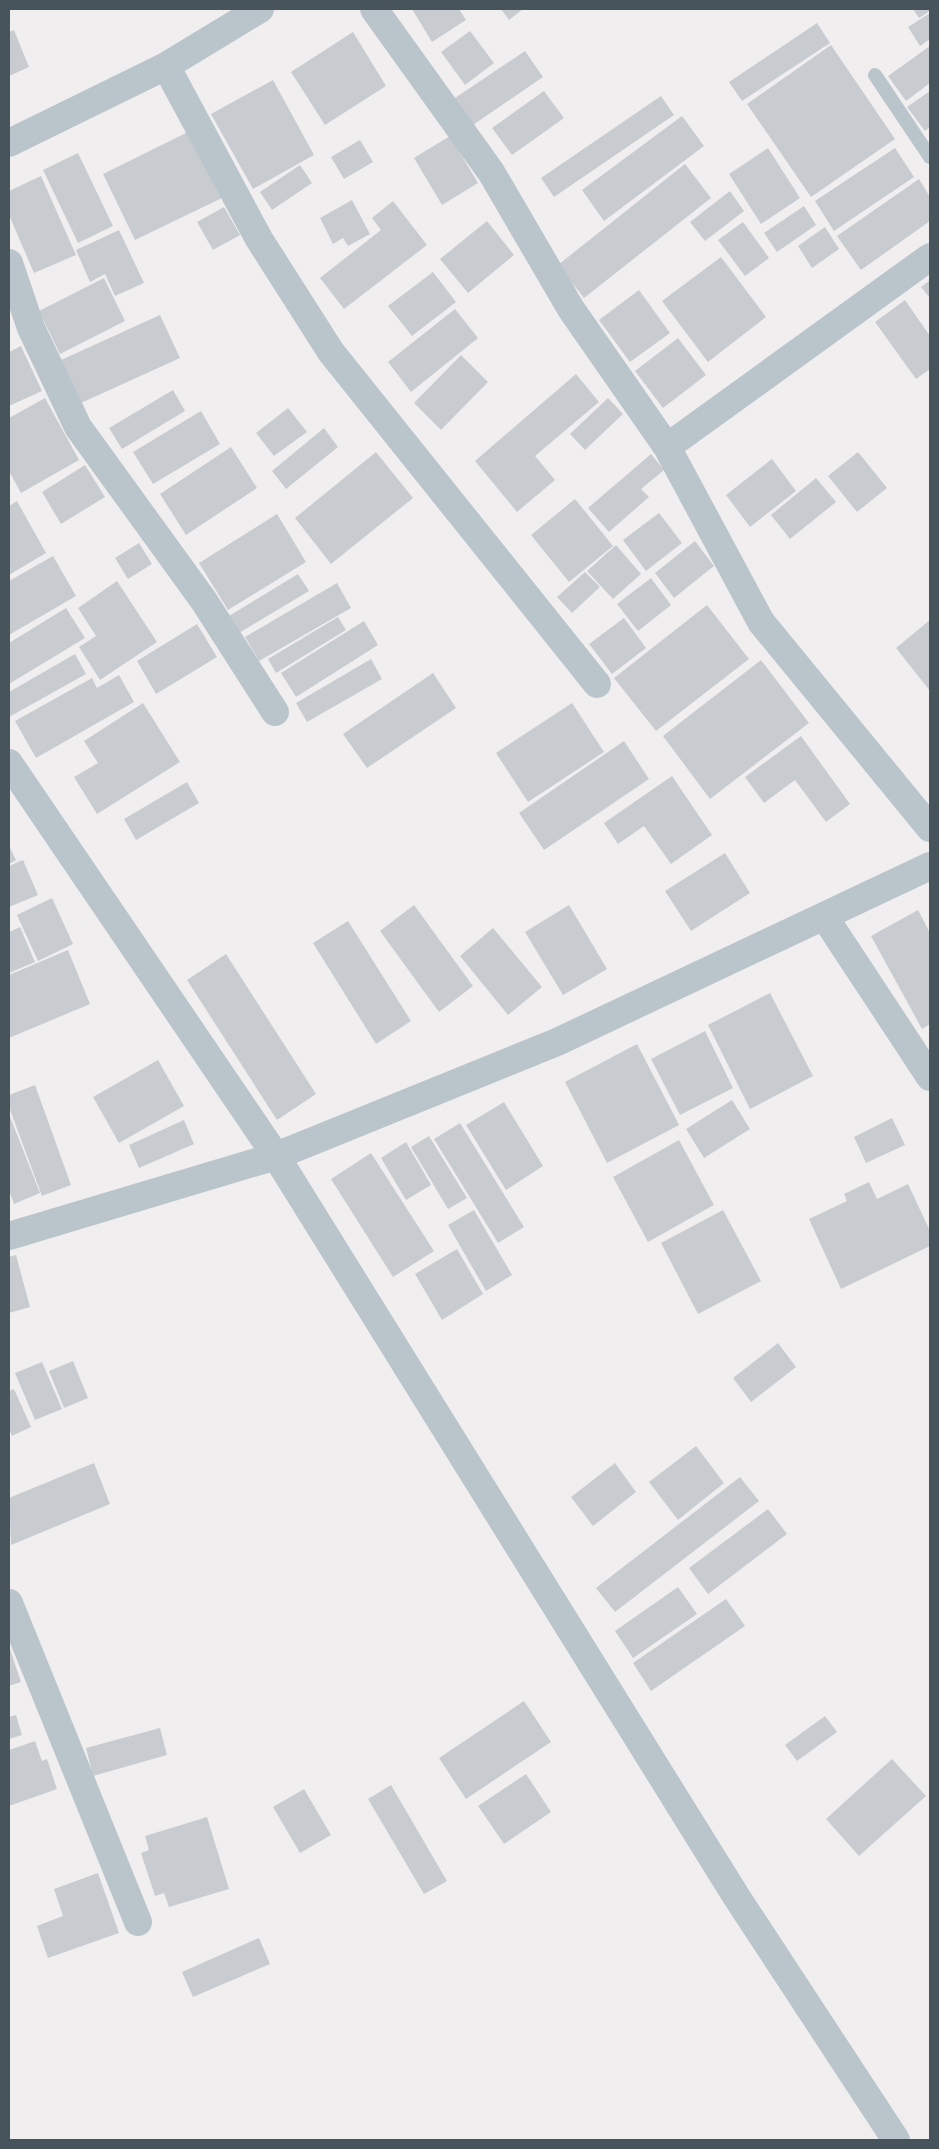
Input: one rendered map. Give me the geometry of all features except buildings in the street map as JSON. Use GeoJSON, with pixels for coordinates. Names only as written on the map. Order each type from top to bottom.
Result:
{"type":"FeatureCollection","features":[{"type":"Feature","properties":{"kind":"street"},"geometry":{"type":"LineString","coordinates":[[9,143],[166,66],[260,9]]}},
{"type":"Feature","properties":{"kind":"street"},"geometry":{"type":"LineString","coordinates":[[374,9],[491,172],[572,309],[667,447],[761,622],[930,828]]}},
{"type":"Feature","properties":{"kind":"street"},"geometry":{"type":"LineString","coordinates":[[166,66],[259,239],[331,352],[597,684]]}},
{"type":"Feature","properties":{"kind":"street"},"geometry":{"type":"LineString","coordinates":[[667,447],[930,256]]}},
{"type":"Feature","properties":{"kind":"street"},"geometry":{"type":"LineString","coordinates":[[9,263],[31,328],[78,427],[204,601],[275,712]]}},
{"type":"Feature","properties":{"kind":"street"},"geometry":{"type":"LineString","coordinates":[[9,762],[276,1156],[736,1896],[896,2140]]}},
{"type":"Feature","properties":{"kind":"street"},"geometry":{"type":"LineString","coordinates":[[9,1236],[276,1156],[557,1042],[930,866]]}},
{"type":"Feature","properties":{"kind":"street"},"geometry":{"type":"LineString","coordinates":[[824,916],[930,1077]]}},
{"type":"Feature","properties":{"kind":"street"},"geometry":{"type":"LineString","coordinates":[[9,1603],[138,1922]]}},
{"type":"Feature","properties":{"kind":"lane"},"geometry":{"type":"LineString","coordinates":[[875,75],[930,157]]}}]}
